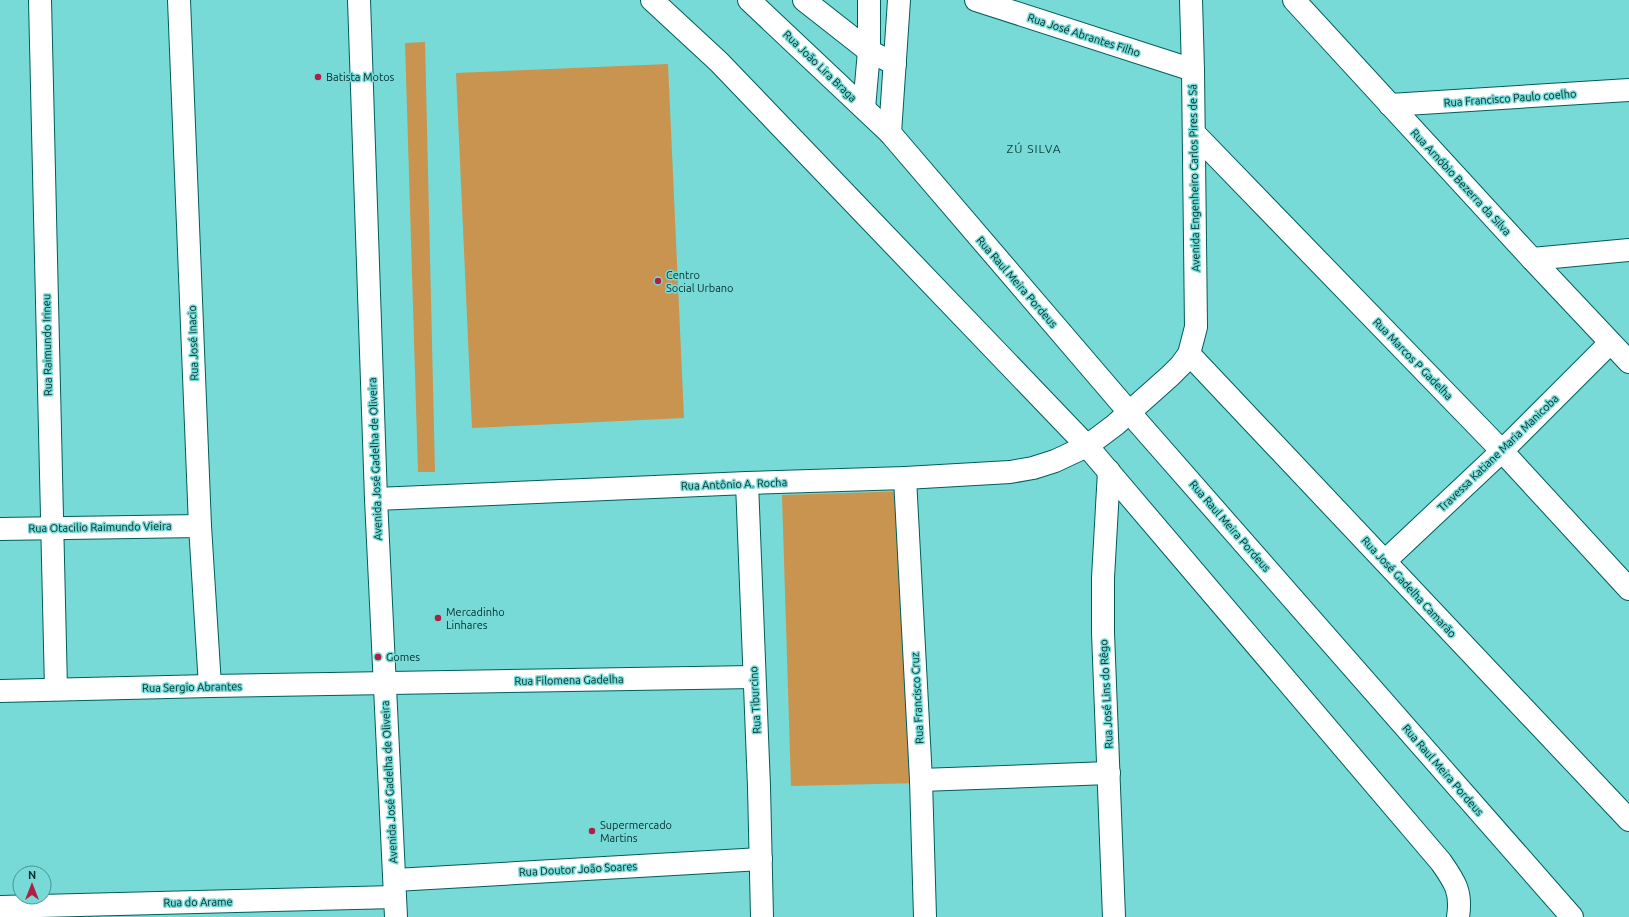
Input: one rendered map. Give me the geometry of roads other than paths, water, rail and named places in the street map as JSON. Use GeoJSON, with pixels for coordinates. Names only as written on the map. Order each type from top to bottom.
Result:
{"type":"FeatureCollection","features":[{"type":"Feature","properties":{"kind":"street","name":"Rua Raimundo Irineu"},"geometry":{"type":"LineString","coordinates":[[40,0],[51,528],[56,689]]}},
{"type":"Feature","properties":{"kind":"street","name":"Rua José Inacio"},"geometry":{"type":"LineString","coordinates":[[179,0],[200,526],[210,686]]}},
{"type":"Feature","properties":{"kind":"street","name":"Avenida José Gadelha de Oliveira"},"geometry":{"type":"LineString","coordinates":[[359,0],[376,499],[395,898]]}},
{"type":"Feature","properties":{"kind":"street"},"geometry":{"type":"LineString","coordinates":[[652,0],[719,62],[1087,446],[1109,471],[1441,862],[1453,879],[1459,892],[1460,906],[1458,917]]}},
{"type":"Feature","properties":{"kind":"street","name":"Rua João Lira Braga"},"geometry":{"type":"LineString","coordinates":[[748,0],[890,133]]}},
{"type":"Feature","properties":{"kind":"street"},"geometry":{"type":"LineString","coordinates":[[804,0],[869,52],[895,64]]}},
{"type":"Feature","properties":{"kind":"street"},"geometry":{"type":"LineString","coordinates":[[864,108],[869,52],[869,0]]}},
{"type":"Feature","properties":{"kind":"street"},"geometry":{"type":"LineString","coordinates":[[890,133],[899,0]]}},
{"type":"Feature","properties":{"kind":"street","name":"Rua José Abrantes Filho"},"geometry":{"type":"LineString","coordinates":[[976,0],[1193,70]]}},
{"type":"Feature","properties":{"kind":"street","name":"Avenida Engenheiro Carlos Pires de Sá"},"geometry":{"type":"LineString","coordinates":[[1189,354],[1196,327],[1191,0]]}},
{"type":"Feature","properties":{"kind":"street","name":"Rua Arnóbio Bezerra da Silva"},"geometry":{"type":"LineString","coordinates":[[1294,0],[1532,259],[1629,362]]}},
{"type":"Feature","properties":{"kind":"street","name":"Rua Francisco Paulo coelho"},"geometry":{"type":"LineString","coordinates":[[1390,105],[1629,90]]}},
{"type":"Feature","properties":{"kind":"street","name":"Rua Raul Meira Pordeus"},"geometry":{"type":"LineString","coordinates":[[890,133],[1129,412],[1572,917]]}},
{"type":"Feature","properties":{"kind":"street","name":"Rua Marcos P Gadelha"},"geometry":{"type":"LineString","coordinates":[[1194,133],[1502,451],[1629,588]]}},
{"type":"Feature","properties":{"kind":"street"},"geometry":{"type":"LineString","coordinates":[[1532,259],[1629,250]]}},
{"type":"Feature","properties":{"kind":"street","name":"Travessa Katiane Maria Manicoba"},"geometry":{"type":"LineString","coordinates":[[1385,561],[1502,451],[1610,343]]}},
{"type":"Feature","properties":{"kind":"street","name":"Rua Antônio A. Rocha"},"geometry":{"type":"LineString","coordinates":[[376,499],[747,483],[905,478],[1010,472],[1033,468],[1055,461],[1087,446],[1115,425],[1170,376],[1189,354]]}},
{"type":"Feature","properties":{"kind":"street","name":"Rua José Gadelha Camarão"},"geometry":{"type":"LineString","coordinates":[[1189,354],[1629,820]]}},
{"type":"Feature","properties":{"kind":"street","name":"Rua José Lins do Rêgo"},"geometry":{"type":"LineString","coordinates":[[1109,471],[1104,562],[1103,633],[1114,917]]}},
{"type":"Feature","properties":{"kind":"street","name":"Rua Francisco Cruz"},"geometry":{"type":"LineString","coordinates":[[905,478],[922,780],[925,917]]}},
{"type":"Feature","properties":{"kind":"street","name":"Rua Tiburcino"},"geometry":{"type":"LineString","coordinates":[[747,483],[762,859],[762,917]]}},
{"type":"Feature","properties":{"kind":"street","name":"Rua Otacilio Raimundo Vieira"},"geometry":{"type":"LineString","coordinates":[[0,529],[200,526]]}},
{"type":"Feature","properties":{"kind":"street","name":"Rua Filomena Gadelha"},"geometry":{"type":"LineString","coordinates":[[384,683],[754,677]]}},
{"type":"Feature","properties":{"kind":"street","name":"Rua Sergio Abrantes"},"geometry":{"type":"LineString","coordinates":[[0,691],[384,683]]}},
{"type":"Feature","properties":{"kind":"street"},"geometry":{"type":"LineString","coordinates":[[922,780],[1109,773]]}},
{"type":"Feature","properties":{"kind":"street","name":"Rua Doutor João Soares"},"geometry":{"type":"LineString","coordinates":[[395,898],[762,859]]}},
{"type":"Feature","properties":{"kind":"street","name":"Rua do Arame"},"geometry":{"type":"LineString","coordinates":[[0,907],[395,898]]}},
{"type":"Feature","properties":{"kind":"place","name":"Batista Motos"},"geometry":{"type":"Point","coordinates":[318,77]}},
{"type":"Feature","properties":{"kind":"place","name":"Centro Social Urbano"},"geometry":{"type":"Point","coordinates":[658,281]}},
{"type":"Feature","properties":{"kind":"place","name":"Mercadinho Linhares"},"geometry":{"type":"Point","coordinates":[438,618]}},
{"type":"Feature","properties":{"kind":"place","name":"Gomes"},"geometry":{"type":"Point","coordinates":[378,657]}},
{"type":"Feature","properties":{"kind":"place","name":"Supermercado Martins"},"geometry":{"type":"Point","coordinates":[592,831]}},
{"type":"Feature","properties":{"kind":"district","name":"ZÚ SILVA"},"geometry":{"type":"Point","coordinates":[1034,149]}}]}
